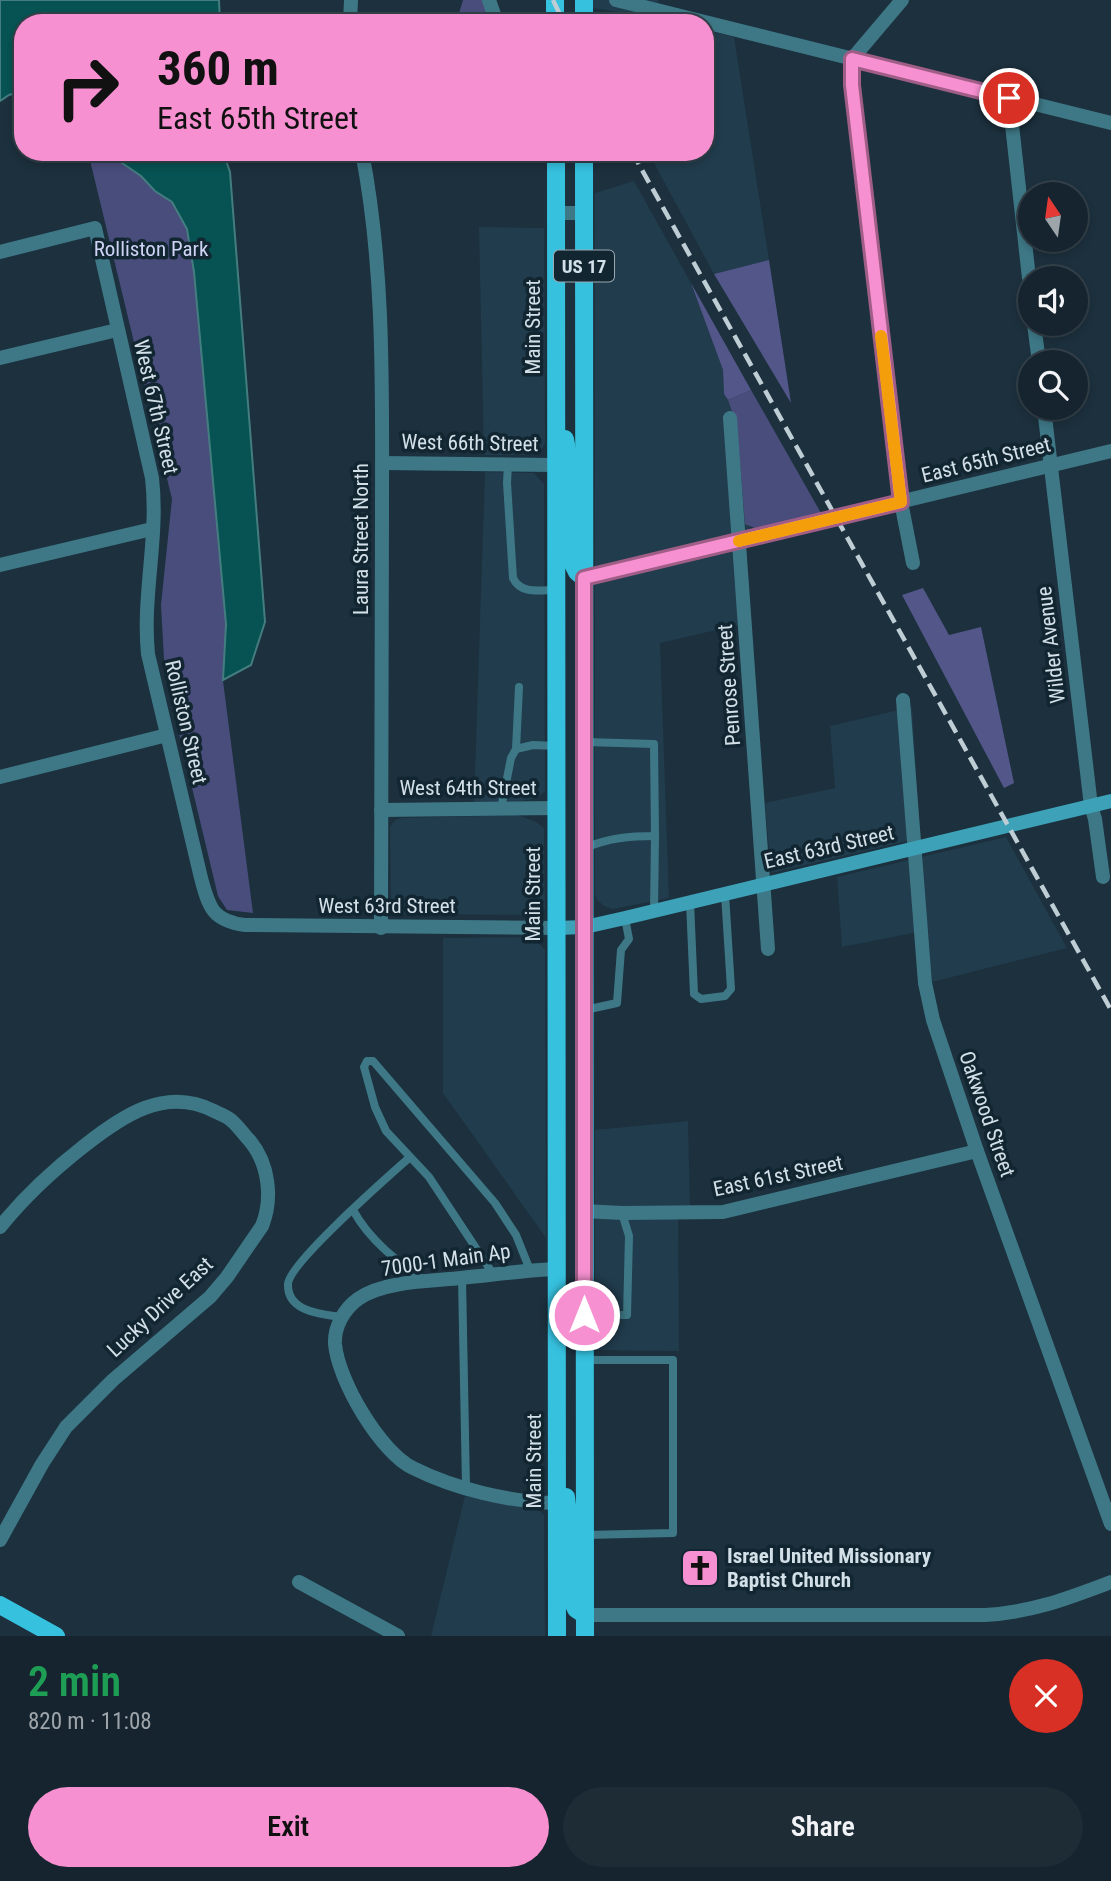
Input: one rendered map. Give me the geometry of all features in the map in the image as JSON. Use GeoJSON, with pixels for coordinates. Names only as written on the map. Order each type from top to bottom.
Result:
{"type":"FeatureCollection","features":[{"type":"Feature","properties":{"kind":"main road","name":"Main Street"},"geometry":{"type":"LineString","coordinates":[[556,161],[557,1636]]}},
{"type":"Feature","properties":{"kind":"main road","name":"US 17"},"geometry":{"type":"LineString","coordinates":[[584,161],[585,1636]]}},
{"type":"Feature","properties":{"kind":"main road"},"geometry":{"type":"LineString","coordinates":[[556,384],[571,474],[572,562],[584,578]]}},
{"type":"Feature","properties":{"kind":"main road"},"geometry":{"type":"LineString","coordinates":[[556,1428],[570,1531],[571,1598],[576,1609],[585,1615]]}},
{"type":"Feature","properties":{"kind":"main road"},"geometry":{"type":"LineString","coordinates":[[0,1605],[56,1636]]}},
{"type":"Feature","properties":{"kind":"street"},"geometry":{"type":"LineString","coordinates":[[616,0],[664,5],[695,14]]}},
{"type":"Feature","properties":{"kind":"street"},"geometry":{"type":"LineString","coordinates":[[902,0],[852,59],[852,85],[901,502],[913,563]]}},
{"type":"Feature","properties":{"kind":"street"},"geometry":{"type":"LineString","coordinates":[[714,19],[852,59],[1111,123]]}},
{"type":"Feature","properties":{"kind":"street"},"geometry":{"type":"LineString","coordinates":[[1009,98],[1028,266]]}},
{"type":"Feature","properties":{"kind":"street","name":"Laura Street North"},"geometry":{"type":"LineString","coordinates":[[364,161],[371,198],[379,298],[382,463],[381,928]]}},
{"type":"Feature","properties":{"kind":"street"},"geometry":{"type":"LineString","coordinates":[[556,213],[584,212]]}},
{"type":"Feature","properties":{"kind":"street"},"geometry":{"type":"LineString","coordinates":[[0,252],[95,228],[117,330]]}},
{"type":"Feature","properties":{"kind":"street","name":"West 67th Street"},"geometry":{"type":"LineString","coordinates":[[0,358],[117,330],[152,478],[155,502],[152,529]]}},
{"type":"Feature","properties":{"kind":"street","name":"Penrose Street"},"geometry":{"type":"LineString","coordinates":[[730,418],[768,949]]}},
{"type":"Feature","properties":{"kind":"street","name":"Wilder Avenue"},"geometry":{"type":"LineString","coordinates":[[1045,420],[1091,806],[1096,819],[1103,877]]}},
{"type":"Feature","properties":{"kind":"street","name":"East 65th Street"},"geometry":{"type":"LineString","coordinates":[[584,578],[1111,451]]}},
{"type":"Feature","properties":{"kind":"street","name":"West 66th Street"},"geometry":{"type":"LineString","coordinates":[[382,463],[556,465]]}},
{"type":"Feature","properties":{"kind":"street"},"geometry":{"type":"LineString","coordinates":[[0,565],[152,529]]}},
{"type":"Feature","properties":{"kind":"street","name":"Rolliston Street"},"geometry":{"type":"LineString","coordinates":[[152,529],[145,627],[148,654],[204,890],[207,901],[218,918]]}},
{"type":"Feature","properties":{"kind":"street","name":"Oakwood Street"},"geometry":{"type":"LineString","coordinates":[[903,700],[925,983],[933,1020],[977,1151],[1111,1524]]}},
{"type":"Feature","properties":{"kind":"street"},"geometry":{"type":"LineString","coordinates":[[0,777],[167,735]]}},
{"type":"Feature","properties":{"kind":"street","name":"East 63rd Street"},"geometry":{"type":"LineString","coordinates":[[556,928],[585,927],[625,918],[1111,801]]}},
{"type":"Feature","properties":{"kind":"street","name":"West 64th Street"},"geometry":{"type":"LineString","coordinates":[[381,810],[556,808]]}},
{"type":"Feature","properties":{"kind":"street","name":"West 63rd Street"},"geometry":{"type":"LineString","coordinates":[[218,918],[245,925],[556,928]]}},
{"type":"Feature","properties":{"kind":"street","name":"Lucky Drive East"},"geometry":{"type":"LineString","coordinates":[[0,1227],[47,1175],[129,1114],[169,1101],[203,1106],[231,1119],[259,1152],[265,1170],[268,1189],[262,1226],[227,1277],[210,1297],[113,1380],[66,1427],[0,1540]]}},
{"type":"Feature","properties":{"kind":"street","name":"East 61st Street"},"geometry":{"type":"LineString","coordinates":[[584,1211],[723,1212],[977,1151]]}},
{"type":"Feature","properties":{"kind":"street","name":"7000-1 Main Ap"},"geometry":{"type":"LineString","coordinates":[[341,1317],[350,1305],[371,1292],[425,1281],[557,1269]]}},
{"type":"Feature","properties":{"kind":"street"},"geometry":{"type":"LineString","coordinates":[[341,1317],[335,1342],[346,1380],[373,1427],[400,1460],[412,1468],[466,1487],[517,1499],[556,1503]]}},
{"type":"Feature","properties":{"kind":"street"},"geometry":{"type":"LineString","coordinates":[[299,1582],[398,1636]]}},
{"type":"Feature","properties":{"kind":"street"},"geometry":{"type":"LineString","coordinates":[[585,1615],[985,1615],[1044,1607],[1111,1582]]}},
{"type":"Feature","properties":{"kind":"lane"},"geometry":{"type":"LineString","coordinates":[[508,464],[513,578],[516,585],[524,590],[556,590]]}},
{"type":"Feature","properties":{"kind":"lane"},"geometry":{"type":"LineString","coordinates":[[501,809],[511,758],[516,749],[519,687]]}},
{"type":"Feature","properties":{"kind":"lane"},"geometry":{"type":"LineString","coordinates":[[585,742],[654,744],[654,911]]}},
{"type":"Feature","properties":{"kind":"lane"},"geometry":{"type":"LineString","coordinates":[[516,749],[524,746],[556,747]]}},
{"type":"Feature","properties":{"kind":"lane"},"geometry":{"type":"LineString","coordinates":[[585,848],[603,840],[655,836]]}},
{"type":"Feature","properties":{"kind":"lane"},"geometry":{"type":"LineString","coordinates":[[690,902],[694,994],[701,999],[725,996],[731,989],[725,894]]}},
{"type":"Feature","properties":{"kind":"lane"},"geometry":{"type":"LineString","coordinates":[[585,1010],[617,1003],[621,950],[629,939],[625,918]]}},
{"type":"Feature","properties":{"kind":"lane"},"geometry":{"type":"LineString","coordinates":[[494,1274],[429,1177],[386,1130],[375,1107],[364,1067],[367,1061],[373,1061],[495,1203],[516,1235],[530,1270]]}},
{"type":"Feature","properties":{"kind":"lane"},"geometry":{"type":"LineString","coordinates":[[341,1317],[305,1311],[290,1294],[288,1282],[294,1270],[314,1249],[410,1157]]}},
{"type":"Feature","properties":{"kind":"lane"},"geometry":{"type":"LineString","coordinates":[[353,1210],[361,1225],[378,1244],[425,1281]]}},
{"type":"Feature","properties":{"kind":"lane"},"geometry":{"type":"LineString","coordinates":[[584,1315],[627,1315],[629,1236],[622,1213]]}},
{"type":"Feature","properties":{"kind":"lane"},"geometry":{"type":"LineString","coordinates":[[463,1278],[466,1487]]}},
{"type":"Feature","properties":{"kind":"lane"},"geometry":{"type":"LineString","coordinates":[[584,1360],[673,1360],[673,1533],[585,1535]]}},
{"type":"Feature","properties":{"kind":"shaded area"},"geometry":{"type":"Polygon","coordinates":[[[0,0],[219,0],[220,14],[14,14],[14,94],[0,101],[0,0]]]}},
{"type":"Feature","properties":{"kind":"shaded area"},"geometry":{"type":"Polygon","coordinates":[[[593,0],[658,0],[660,14],[630,14],[593,8],[593,0]]]}},
{"type":"Feature","properties":{"kind":"shaded area"},"geometry":{"type":"Polygon","coordinates":[[[714,32],[734,37],[769,260],[714,274],[653,161],[714,161],[714,32]]]}},
{"type":"Feature","properties":{"kind":"shaded area"},"geometry":{"type":"Polygon","coordinates":[[[119,161],[226,161],[230,172],[265,622],[251,665],[223,680],[226,624],[194,272],[187,229],[172,202],[155,191],[141,176],[119,161]]]}},
{"type":"Feature","properties":{"kind":"shaded area"},"geometry":{"type":"Polygon","coordinates":[[[634,181],[691,283],[723,370],[724,394],[733,410],[737,426],[750,528],[757,529],[755,544],[732,550],[738,625],[660,643],[669,898],[613,909],[604,906],[595,894],[595,193],[634,181]]]}},
{"type":"Feature","properties":{"kind":"shaded area"},"geometry":{"type":"Polygon","coordinates":[[[479,227],[544,228],[545,441],[543,448],[530,455],[484,455],[479,227]]]}},
{"type":"Feature","properties":{"kind":"shaded area"},"geometry":{"type":"Polygon","coordinates":[[[769,260],[791,403],[714,274],[769,260]]]}},
{"type":"Feature","properties":{"kind":"shaded area"},"geometry":{"type":"Polygon","coordinates":[[[691,283],[751,390],[728,400],[724,394],[723,370],[691,283]]]}},
{"type":"Feature","properties":{"kind":"shaded area"},"geometry":{"type":"Polygon","coordinates":[[[485,472],[534,473],[544,484],[545,791],[538,798],[474,803],[485,472]]]}},
{"type":"Feature","properties":{"kind":"shaded area"},"geometry":{"type":"Polygon","coordinates":[[[923,588],[949,635],[981,627],[1014,783],[1004,788],[902,595],[923,588]]]}},
{"type":"Feature","properties":{"kind":"shaded area"},"geometry":{"type":"Polygon","coordinates":[[[912,707],[920,838],[771,873],[765,803],[835,788],[830,726],[912,707]]]}},
{"type":"Feature","properties":{"kind":"shaded area"},"geometry":{"type":"Polygon","coordinates":[[[518,815],[544,828],[545,909],[540,915],[399,914],[391,906],[390,827],[395,820],[518,815]]]}},
{"type":"Feature","properties":{"kind":"shaded area"},"geometry":{"type":"Polygon","coordinates":[[[1006,837],[1067,948],[932,982],[928,930],[842,947],[837,877],[1006,837]]]}},
{"type":"Feature","properties":{"kind":"shaded area"},"geometry":{"type":"Polygon","coordinates":[[[443,938],[535,939],[545,950],[546,1238],[443,1093],[443,938]]]}},
{"type":"Feature","properties":{"kind":"shaded area"},"geometry":{"type":"Polygon","coordinates":[[[688,1121],[690,1207],[678,1208],[679,1351],[595,1350],[595,1130],[688,1121]]]}},
{"type":"Feature","properties":{"kind":"shaded area"},"geometry":{"type":"Polygon","coordinates":[[[465,1496],[540,1511],[544,1515],[545,1636],[431,1636],[465,1496]]]}},
{"type":"Feature","properties":{"kind":"green space"},"geometry":{"type":"Polygon","coordinates":[[[463,0],[484,0],[489,14],[459,14],[463,0]]]}},
{"type":"Feature","properties":{"kind":"green space","name":"Rolliston Park"},"geometry":{"type":"Polygon","coordinates":[[[90,161],[119,161],[141,176],[155,191],[172,202],[187,229],[194,272],[226,625],[223,681],[253,913],[227,910],[218,896],[164,659],[161,605],[172,499],[90,161]]]}},
{"type":"Feature","properties":{"kind":"green space"},"geometry":{"type":"Polygon","coordinates":[[[751,390],[821,513],[757,529],[745,524],[737,426],[728,400],[751,390]]]}},
{"type":"Feature","properties":{"kind":"railway"},"geometry":{"type":"LineString","coordinates":[[553,0],[560,14]]}},
{"type":"Feature","properties":{"kind":"railway"},"geometry":{"type":"LineString","coordinates":[[637,161],[1111,1010]]}},
{"type":"Feature","properties":{"kind":"slow traffic"},"geometry":{"type":"LineString","coordinates":[[739,541],[901,502],[881,336]]}},
{"type":"Feature","properties":{"kind":"place","name":"Israel United Missionary Baptist Church"},"geometry":{"type":"Point","coordinates":[700,1568]}},
{"type":"Feature","properties":{"kind":"route"},"geometry":{"type":"LineString","coordinates":[[584,1315],[584,578],[901,502],[852,85],[852,59],[1009,98]]}}]}
